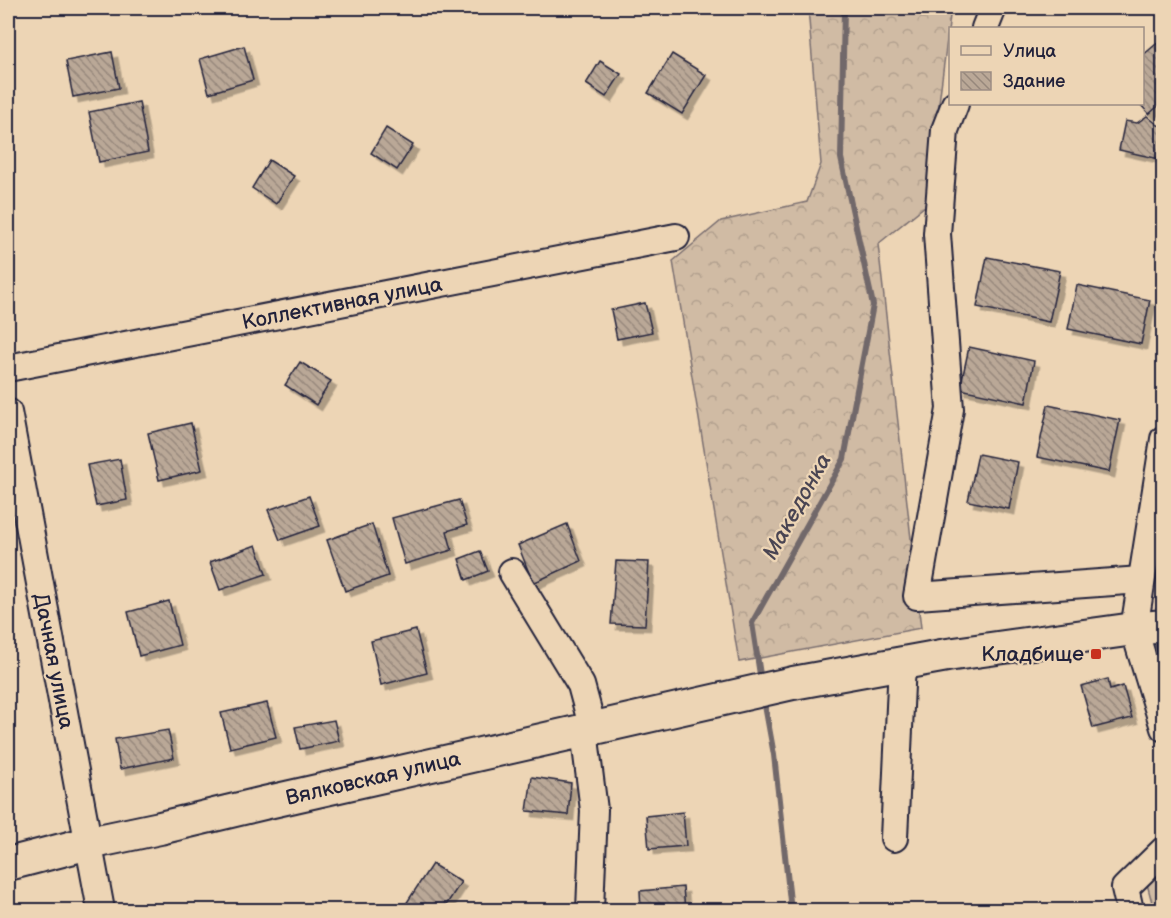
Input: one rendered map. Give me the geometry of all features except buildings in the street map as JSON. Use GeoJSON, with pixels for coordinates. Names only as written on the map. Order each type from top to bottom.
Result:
{"type":"FeatureCollection","features":[{"type":"Feature","properties":{"kind":"main road","name":"Вялковская улица"},"geometry":{"type":"LineString","coordinates":[[8,864],[89,843],[793,683],[947,655],[1149,627]]}},
{"type":"Feature","properties":{"kind":"street"},"geometry":{"type":"LineString","coordinates":[[985,27],[993,8]]}},
{"type":"Feature","properties":{"kind":"street"},"geometry":{"type":"LineString","coordinates":[[956,105],[945,130],[937,234],[950,409],[917,596],[1141,580]]}},
{"type":"Feature","properties":{"kind":"street","name":"Коллективная улица"},"geometry":{"type":"LineString","coordinates":[[8,368],[676,237]]}},
{"type":"Feature","properties":{"kind":"street","name":"Дачная улица"},"geometry":{"type":"LineString","coordinates":[[8,412],[101,910]]}},
{"type":"Feature","properties":{"kind":"street"},"geometry":{"type":"LineString","coordinates":[[1164,439],[1141,580],[1164,728]]}},
{"type":"Feature","properties":{"kind":"street"},"geometry":{"type":"LineString","coordinates":[[512,572],[581,685],[589,730],[594,810],[584,905]]}},
{"type":"Feature","properties":{"kind":"street"},"geometry":{"type":"LineString","coordinates":[[894,838],[903,663]]}},
{"type":"Feature","properties":{"kind":"street"},"geometry":{"type":"LineString","coordinates":[[1130,910],[1125,888],[1164,850]]}},
{"type":"Feature","properties":{"kind":"green space"},"geometry":{"type":"Polygon","coordinates":[[[808,8],[951,8],[926,205],[878,244],[921,628],[739,662],[673,261],[721,221],[807,202],[821,164],[808,8]]]}},
{"type":"Feature","properties":{"kind":"green space"},"geometry":{"type":"Polygon","coordinates":[[[1163,636],[1163,688],[1146,637],[1163,636]]]}},
{"type":"Feature","properties":{"kind":"green space"},"geometry":{"type":"Polygon","coordinates":[[[1163,867],[1163,910],[1154,910],[1147,884],[1163,867]]]}},
{"type":"Feature","properties":{"kind":"waterway","name":"Македонка"},"geometry":{"type":"LineString","coordinates":[[761,681],[752,623],[844,459],[873,305],[841,158],[844,8]]}},
{"type":"Feature","properties":{"kind":"waterway","name":"Македонка"},"geometry":{"type":"LineString","coordinates":[[764,700],[774,755],[791,910]]}},
{"type":"Feature","properties":{"kind":"place","name":"Кладбище"},"geometry":{"type":"Point","coordinates":[1096,654]}}]}
